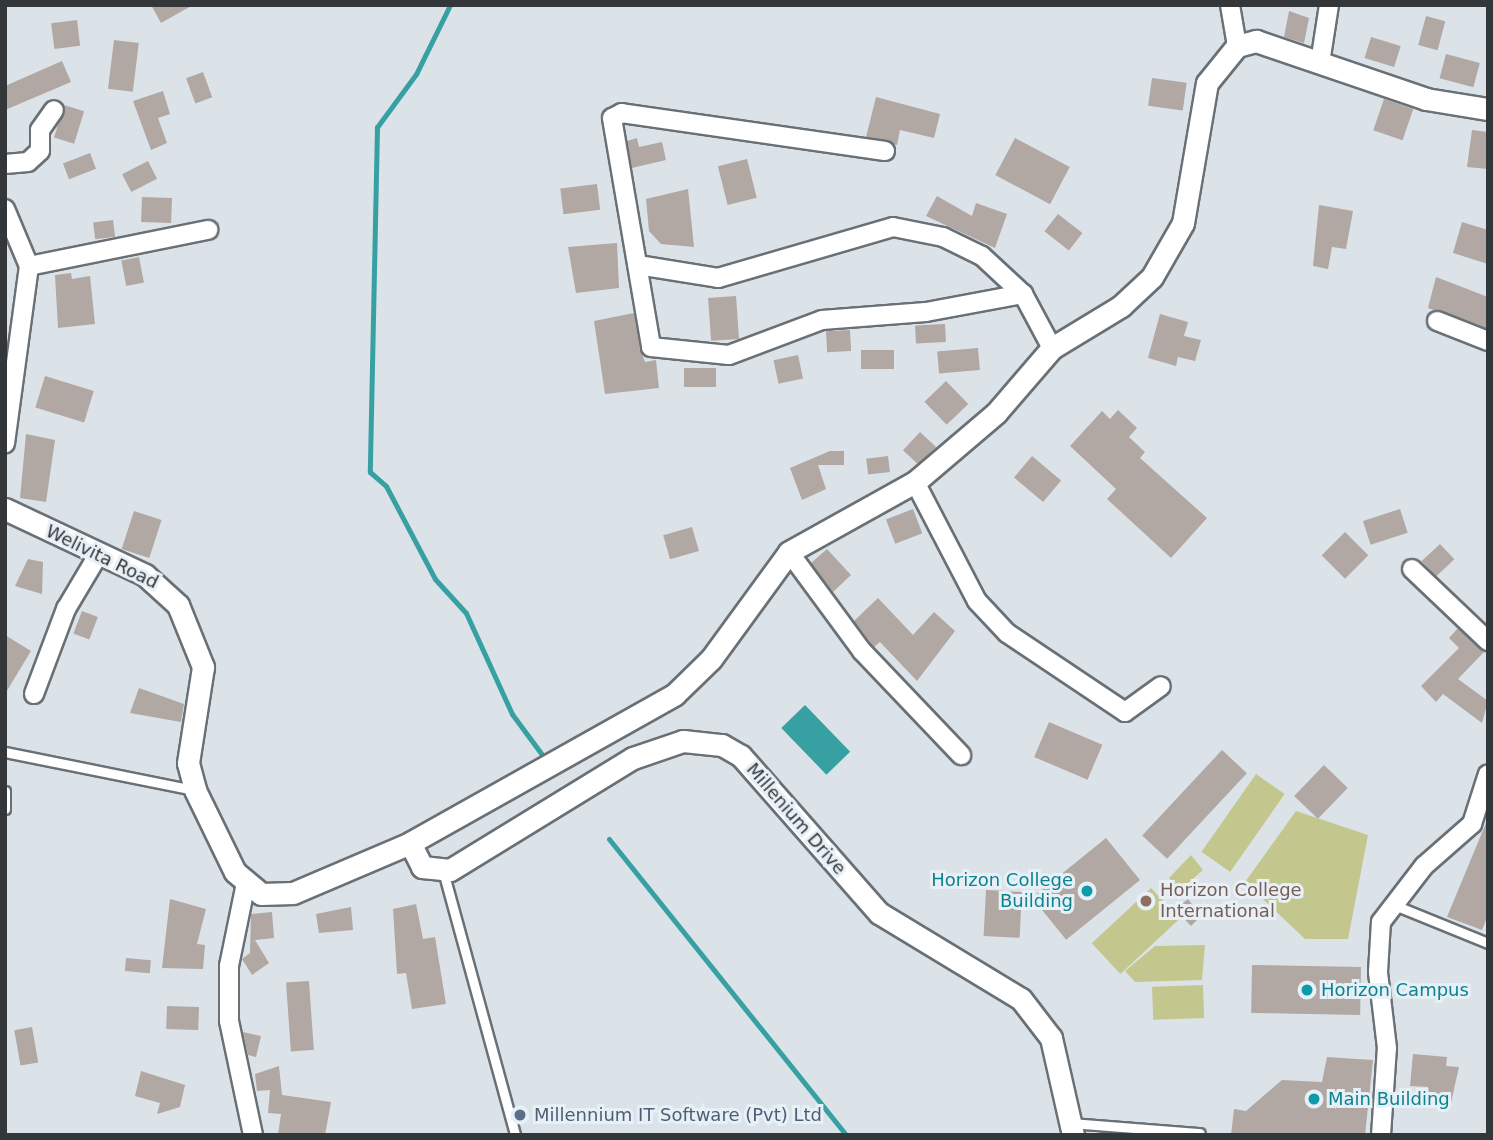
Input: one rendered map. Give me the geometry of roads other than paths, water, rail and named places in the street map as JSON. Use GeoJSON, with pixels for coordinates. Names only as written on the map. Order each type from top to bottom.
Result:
{"type":"FeatureCollection","features":[{"type":"Feature","properties":{"kind":"street"},"geometry":{"type":"LineString","coordinates":[[1230,5],[1237,46]]}},
{"type":"Feature","properties":{"kind":"street"},"geometry":{"type":"LineString","coordinates":[[1320,63],[1329,5]]}},
{"type":"Feature","properties":{"kind":"street"},"geometry":{"type":"LineString","coordinates":[[253,1135],[229,1021],[229,966],[246,883],[261,894],[293,893],[410,843],[675,694],[711,659],[789,552],[915,482],[996,413],[1052,348],[1121,306],[1171,249],[1183,223],[1207,83],[1237,46],[1256,41],[1426,99],[1488,109]]}},
{"type":"Feature","properties":{"kind":"street"},"geometry":{"type":"LineString","coordinates":[[5,164],[28,162],[40,151],[40,130],[54,110]]}},
{"type":"Feature","properties":{"kind":"street"},"geometry":{"type":"LineString","coordinates":[[885,152],[622,113],[611,118],[651,348],[688,354],[729,355],[822,320],[926,312],[1023,294]]}},
{"type":"Feature","properties":{"kind":"street"},"geometry":{"type":"LineString","coordinates":[[5,209],[29,266],[5,443]]}},
{"type":"Feature","properties":{"kind":"street"},"geometry":{"type":"LineString","coordinates":[[638,265],[718,278],[893,227],[943,237],[982,257],[1023,294],[1052,348]]}},
{"type":"Feature","properties":{"kind":"street"},"geometry":{"type":"LineString","coordinates":[[29,266],[208,230]]}},
{"type":"Feature","properties":{"kind":"street"},"geometry":{"type":"LineString","coordinates":[[1437,321],[1488,341]]}},
{"type":"Feature","properties":{"kind":"street"},"geometry":{"type":"LineString","coordinates":[[915,482],[977,601],[1007,633],[1125,712],[1161,686]]}},
{"type":"Feature","properties":{"kind":"street","name":"Welivita Road"},"geometry":{"type":"LineString","coordinates":[[5,509],[166,589],[197,642],[201,690],[188,762],[195,790],[246,883]]}},
{"type":"Feature","properties":{"kind":"street"},"geometry":{"type":"LineString","coordinates":[[789,552],[862,651],[961,755]]}},
{"type":"Feature","properties":{"kind":"street"},"geometry":{"type":"LineString","coordinates":[[34,694],[65,608],[97,555]]}},
{"type":"Feature","properties":{"kind":"street"},"geometry":{"type":"LineString","coordinates":[[1412,569],[1488,641]]}},
{"type":"Feature","properties":{"kind":"street","name":"Millenium Drive"},"geometry":{"type":"LineString","coordinates":[[443,871],[634,758],[683,741],[722,745],[741,756],[879,913],[1021,999],[1051,1038],[1073,1129]]}},
{"type":"Feature","properties":{"kind":"street"},"geometry":{"type":"LineString","coordinates":[[1381,1135],[1387,1048],[1377,944],[1391,903],[1480,827],[1488,774]]}},
{"type":"Feature","properties":{"kind":"street"},"geometry":{"type":"LineString","coordinates":[[410,843],[422,867],[443,871]]}},
{"type":"Feature","properties":{"kind":"lane"},"geometry":{"type":"LineString","coordinates":[[5,752],[195,790]]}},
{"type":"Feature","properties":{"kind":"lane"},"geometry":{"type":"LineString","coordinates":[[5,791],[5,810]]}},
{"type":"Feature","properties":{"kind":"lane"},"geometry":{"type":"LineString","coordinates":[[443,871],[515,1135]]}},
{"type":"Feature","properties":{"kind":"lane"},"geometry":{"type":"LineString","coordinates":[[1391,903],[1488,943]]}},
{"type":"Feature","properties":{"kind":"lane"},"geometry":{"type":"LineString","coordinates":[[1073,1129],[1200,1133]]}},
{"type":"Feature","properties":{"kind":"water"},"geometry":{"type":"Polygon","coordinates":[[[805,705],[850,752],[826,775],[781,728],[805,705]]]}},
{"type":"Feature","properties":{"kind":"waterway"},"geometry":{"type":"LineString","coordinates":[[450,5],[416,74],[377,127],[370,472],[386,486],[435,579],[466,613],[512,714],[543,756]]}},
{"type":"Feature","properties":{"kind":"waterway"},"geometry":{"type":"LineString","coordinates":[[609,839],[846,1135]]}},
{"type":"Feature","properties":{"kind":"place","name":"Horizon College Building"},"geometry":{"type":"Point","coordinates":[1087,891]}},
{"type":"Feature","properties":{"kind":"place","name":"Horizon College International"},"geometry":{"type":"Point","coordinates":[1146,901]}},
{"type":"Feature","properties":{"kind":"place","name":"Horizon Campus"},"geometry":{"type":"Point","coordinates":[1307,990]}},
{"type":"Feature","properties":{"kind":"place","name":"Main Building"},"geometry":{"type":"Point","coordinates":[1314,1099]}},
{"type":"Feature","properties":{"kind":"place","name":"Millennium IT Software (Pvt) Ltd"},"geometry":{"type":"Point","coordinates":[520,1115]}}]}
